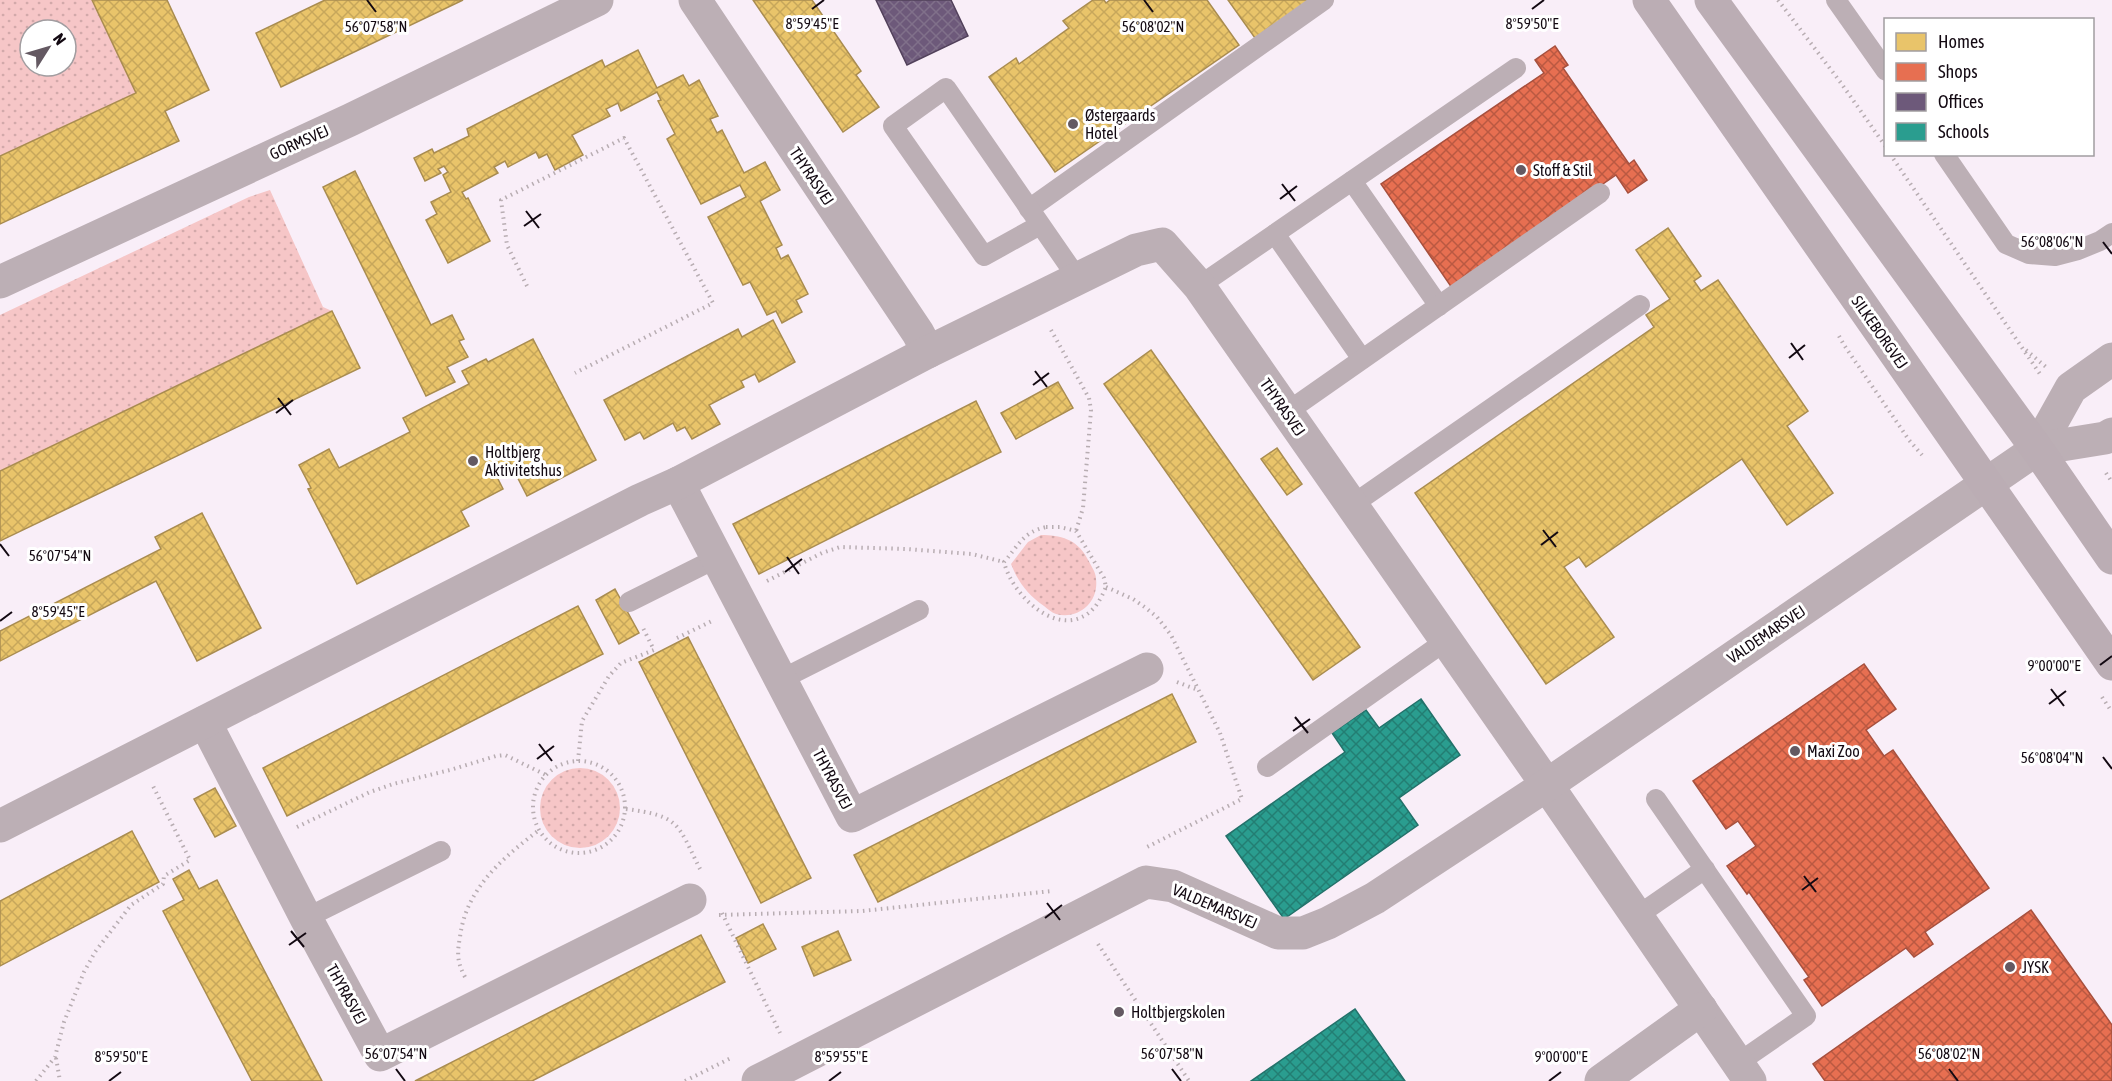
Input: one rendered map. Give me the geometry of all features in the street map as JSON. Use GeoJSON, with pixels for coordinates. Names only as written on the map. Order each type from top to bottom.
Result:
{"type":"FeatureCollection","features":[{"type":"Feature","properties":{"kind":"main road","name":"SILKEBORGVEJ"},"geometry":{"type":"LineString","coordinates":[[1649,0],[2112,664]]}},
{"type":"Feature","properties":{"kind":"main road"},"geometry":{"type":"LineString","coordinates":[[1711,0],[2037,449],[2112,558]]}},
{"type":"Feature","properties":{"kind":"street","name":"GORMSVEJ"},"geometry":{"type":"LineString","coordinates":[[0,282],[350,120],[597,0]]}},
{"type":"Feature","properties":{"kind":"street","name":"THYRASVEJ"},"geometry":{"type":"LineString","coordinates":[[694,0],[918,333],[928,352]]}},
{"type":"Feature","properties":{"kind":"street","name":"THYRASVEJ"},"geometry":{"type":"LineString","coordinates":[[0,825],[639,500],[678,483],[928,352],[1136,250],[1162,244],[1199,286],[1547,785]]}},
{"type":"Feature","properties":{"kind":"street"},"geometry":{"type":"LineString","coordinates":[[2037,449],[2070,388],[2112,359]]}},
{"type":"Feature","properties":{"kind":"street"},"geometry":{"type":"LineString","coordinates":[[2037,449],[2105,438],[2112,434]]}},
{"type":"Feature","properties":{"kind":"street","name":"VALDEMARSVEJ"},"geometry":{"type":"LineString","coordinates":[[758,1081],[808,1068],[1071,903],[1146,882],[1173,886],[1278,933],[1303,933],[1328,923],[1375,898],[1547,785],[2037,449]]}},
{"type":"Feature","properties":{"kind":"street","name":"THYRASVEJ"},"geometry":{"type":"LineString","coordinates":[[678,483],[852,816],[1147,669]]}},
{"type":"Feature","properties":{"kind":"street","name":"THYRASVEJ"},"geometry":{"type":"LineString","coordinates":[[205,722],[380,1055],[480,1006],[701,908]]}},
{"type":"Feature","properties":{"kind":"street"},"geometry":{"type":"LineString","coordinates":[[1547,785],[1744,1072]]}},
{"type":"Feature","properties":{"kind":"street"},"geometry":{"type":"LineString","coordinates":[[1601,1081],[1701,1010]]}},
{"type":"Feature","properties":{"kind":"lane"},"geometry":{"type":"LineString","coordinates":[[1078,279],[1035,217],[946,88],[893,126],[984,256],[1035,217],[1324,0]]}},
{"type":"Feature","properties":{"kind":"lane"},"geometry":{"type":"LineString","coordinates":[[1836,0],[1884,68]]}},
{"type":"Feature","properties":{"kind":"lane"},"geometry":{"type":"LineString","coordinates":[[1199,286],[1516,68]]}},
{"type":"Feature","properties":{"kind":"lane"},"geometry":{"type":"LineString","coordinates":[[1945,156],[2006,244],[2029,254],[2055,256],[2078,250],[2112,233]]}},
{"type":"Feature","properties":{"kind":"lane"},"geometry":{"type":"LineString","coordinates":[[1352,181],[1438,306]]}},
{"type":"Feature","properties":{"kind":"lane"},"geometry":{"type":"LineString","coordinates":[[1287,411],[1600,193]]}},
{"type":"Feature","properties":{"kind":"lane"},"geometry":{"type":"LineString","coordinates":[[1275,234],[1362,359]]}},
{"type":"Feature","properties":{"kind":"lane"},"geometry":{"type":"LineString","coordinates":[[1352,505],[1640,305]]}},
{"type":"Feature","properties":{"kind":"lane"},"geometry":{"type":"LineString","coordinates":[[629,602],[717,558]]}},
{"type":"Feature","properties":{"kind":"lane"},"geometry":{"type":"LineString","coordinates":[[780,680],[919,610]]}},
{"type":"Feature","properties":{"kind":"lane"},"geometry":{"type":"LineString","coordinates":[[1267,766],[1447,640]]}},
{"type":"Feature","properties":{"kind":"lane"},"geometry":{"type":"LineString","coordinates":[[1656,799],[1806,1016],[1744,1072]]}},
{"type":"Feature","properties":{"kind":"lane"},"geometry":{"type":"LineString","coordinates":[[306,918],[441,851]]}},
{"type":"Feature","properties":{"kind":"lane"},"geometry":{"type":"LineString","coordinates":[[1637,916],[1705,869]]}},
{"type":"Feature","properties":{"kind":"path"},"geometry":{"type":"LineString","coordinates":[[1778,0],[1884,144]]}},
{"type":"Feature","properties":{"kind":"path"},"geometry":{"type":"LineString","coordinates":[[527,286],[507,245],[501,200],[624,138],[713,303],[575,373]]}},
{"type":"Feature","properties":{"kind":"path"},"geometry":{"type":"LineString","coordinates":[[1891,156],[2023,347]]}},
{"type":"Feature","properties":{"kind":"path"},"geometry":{"type":"LineString","coordinates":[[1036,299],[1089,398],[1091,410],[1083,508],[1076,531]]}},
{"type":"Feature","properties":{"kind":"path"},"geometry":{"type":"LineString","coordinates":[[1060,527],[1076,531],[1104,578],[1106,587],[1094,607],[1084,615],[1073,620],[1061,620],[1047,616],[1020,593],[1007,575],[1004,562],[1032,530],[1060,527]]}},
{"type":"Feature","properties":{"kind":"path"},"geometry":{"type":"LineString","coordinates":[[677,638],[822,553],[840,547],[972,554],[1004,562]]}},
{"type":"Feature","properties":{"kind":"path"},"geometry":{"type":"LineString","coordinates":[[1106,587],[1133,599],[1146,608],[1157,617],[1171,635],[1220,733],[1242,799],[1137,852]]}},
{"type":"Feature","properties":{"kind":"path"},"geometry":{"type":"LineString","coordinates":[[578,761],[582,721],[609,676],[621,663],[654,650]]}},
{"type":"Feature","properties":{"kind":"path"},"geometry":{"type":"LineString","coordinates":[[267,842],[370,792],[496,756],[505,755],[546,775]]}},
{"type":"Feature","properties":{"kind":"path"},"geometry":{"type":"LineString","coordinates":[[578,761],[598,765],[610,772],[619,782],[626,809],[619,831],[604,847],[590,853],[575,854],[561,850],[548,842],[538,830],[533,801],[537,787],[546,775],[557,766],[578,761]]}},
{"type":"Feature","properties":{"kind":"path"},"geometry":{"type":"LineString","coordinates":[[36,1081],[55,1057],[64,1022],[94,952],[131,905],[163,884],[164,876],[190,860],[150,779]]}},
{"type":"Feature","properties":{"kind":"path"},"geometry":{"type":"LineString","coordinates":[[480,1006],[458,965],[461,929],[465,914],[472,898],[493,869],[538,830]]}},
{"type":"Feature","properties":{"kind":"path"},"geometry":{"type":"LineString","coordinates":[[1043,900],[1071,903]]}},
{"type":"Feature","properties":{"kind":"path"},"geometry":{"type":"LineString","coordinates":[[701,908],[723,915],[1071,903]]}},
{"type":"Feature","properties":{"kind":"path"},"geometry":{"type":"LineString","coordinates":[[1071,903],[1189,1081]]}},
{"type":"Feature","properties":{"kind":"path"},"geometry":{"type":"LineString","coordinates":[[770,1038],[780,1033]]}},
{"type":"Feature","properties":{"kind":"path"},"geometry":{"type":"LineString","coordinates":[[685,1081],[738,1054]]}},
{"type":"Feature","properties":{"kind":"path"},"geometry":{"type":"LineString","coordinates":[[55,1057],[60,1081]]}},
{"type":"Feature","properties":{"kind":"shaded area"},"geometry":{"type":"Polygon","coordinates":[[[0,0],[92,0],[136,93],[0,156],[0,0]]]}},
{"type":"Feature","properties":{"kind":"shaded area"},"geometry":{"type":"Polygon","coordinates":[[[270,190],[323,307],[332,311],[0,471],[0,315],[249,197],[270,190]]]}},
{"type":"Feature","properties":{"kind":"shaded area"},"geometry":{"type":"Polygon","coordinates":[[[1041,535],[1061,537],[1073,542],[1083,552],[1093,568],[1096,579],[1094,595],[1091,602],[1080,612],[1064,615],[1052,612],[1028,593],[1014,571],[1011,564],[1028,542],[1041,535]]]}},
{"type":"Feature","properties":{"kind":"shaded area"},"geometry":{"type":"Polygon","coordinates":[[[572,768],[588,768],[609,779],[620,800],[620,816],[609,837],[588,848],[572,848],[558,842],[546,830],[540,816],[540,800],[546,786],[558,774],[572,768]]]}},
{"type":"Feature","properties":{"kind":"building: Homes"},"geometry":{"type":"Polygon","coordinates":[[[92,0],[167,0],[209,90],[165,111],[179,141],[0,224],[0,156],[136,93],[92,0]]]}},
{"type":"Feature","properties":{"kind":"building: Homes"},"geometry":{"type":"Polygon","coordinates":[[[325,0],[463,0],[281,87],[256,33],[325,0]]]}},
{"type":"Feature","properties":{"kind":"building: Homes"},"geometry":{"type":"Polygon","coordinates":[[[753,0],[812,0],[861,71],[856,75],[879,107],[843,132],[753,0]]]}},
{"type":"Feature","properties":{"kind":"building: Homes","name":"Østergaards Hotel"},"geometry":{"type":"Polygon","coordinates":[[[1093,0],[1104,0],[1106,3],[1110,0],[1207,0],[1239,45],[1055,172],[989,77],[1016,58],[1019,64],[1069,28],[1063,21],[1093,0]]]}},
{"type":"Feature","properties":{"kind":"building: Homes"},"geometry":{"type":"Polygon","coordinates":[[[1228,0],[1310,0],[1255,38],[1228,0]]]}},
{"type":"Feature","properties":{"kind":"building: Homes"},"geometry":{"type":"Polygon","coordinates":[[[638,50],[657,88],[683,75],[689,86],[699,80],[718,116],[710,119],[717,133],[722,130],[744,173],[765,162],[780,190],[760,201],[782,245],[776,248],[781,259],[788,255],[808,294],[796,300],[802,312],[782,323],[776,311],[767,315],[750,282],[743,285],[708,217],[746,197],[740,185],[701,204],[667,139],[675,134],[658,101],[661,100],[657,92],[621,111],[618,103],[606,109],[610,116],[572,135],[583,155],[555,170],[547,154],[539,158],[536,152],[508,167],[505,161],[494,167],[498,173],[462,192],[466,199],[468,198],[490,241],[448,263],[426,220],[437,214],[431,202],[451,192],[443,175],[448,172],[444,166],[438,169],[441,173],[425,181],[414,158],[432,149],[434,153],[469,136],[467,129],[602,60],[605,67],[638,50]]]}},
{"type":"Feature","properties":{"kind":"building: Homes"},"geometry":{"type":"Polygon","coordinates":[[[355,171],[431,325],[452,315],[464,339],[459,341],[468,357],[447,367],[455,382],[426,396],[323,187],[355,171]]]}},
{"type":"Feature","properties":{"kind":"building: Homes"},"geometry":{"type":"Polygon","coordinates":[[[1668,228],[1701,276],[1694,281],[1701,291],[1718,280],[1808,411],[1787,426],[1833,493],[1787,525],[1742,459],[1586,567],[1579,557],[1564,567],[1614,637],[1546,684],[1415,493],[1654,327],[1646,315],[1670,299],[1636,250],[1668,228]]]}},
{"type":"Feature","properties":{"kind":"building: Homes"},"geometry":{"type":"Polygon","coordinates":[[[332,311],[360,368],[0,541],[0,471],[332,311]]]}},
{"type":"Feature","properties":{"kind":"building: Homes"},"geometry":{"type":"Polygon","coordinates":[[[773,320],[795,362],[759,382],[755,374],[741,381],[744,387],[709,405],[720,424],[692,439],[685,427],[677,431],[673,423],[644,439],[640,432],[625,440],[604,400],[738,329],[742,337],[773,320]]]}},
{"type":"Feature","properties":{"kind":"building: Homes","name":"Holtbjerg Aktivitetshus"},"geometry":{"type":"Polygon","coordinates":[[[533,339],[596,460],[527,496],[510,463],[494,471],[503,489],[461,511],[469,526],[357,584],[308,489],[311,488],[299,465],[329,449],[339,468],[410,432],[403,418],[469,384],[462,371],[486,359],[488,362],[533,339]]]}},
{"type":"Feature","properties":{"kind":"building: Homes"},"geometry":{"type":"Polygon","coordinates":[[[1151,350],[1360,647],[1313,680],[1104,384],[1151,350]]]}},
{"type":"Feature","properties":{"kind":"building: Homes"},"geometry":{"type":"Polygon","coordinates":[[[1058,382],[1073,408],[1016,439],[1001,413],[1058,382]]]}},
{"type":"Feature","properties":{"kind":"building: Homes"},"geometry":{"type":"Polygon","coordinates":[[[976,401],[1001,452],[759,574],[733,524],[976,401]]]}},
{"type":"Feature","properties":{"kind":"building: Homes"},"geometry":{"type":"Polygon","coordinates":[[[1277,448],[1302,484],[1287,495],[1261,459],[1277,448]]]}},
{"type":"Feature","properties":{"kind":"building: Homes"},"geometry":{"type":"Polygon","coordinates":[[[202,513],[261,628],[197,661],[156,581],[0,661],[0,631],[161,549],[155,537],[202,513]]]}},
{"type":"Feature","properties":{"kind":"building: Homes"},"geometry":{"type":"Polygon","coordinates":[[[615,589],[639,633],[619,644],[596,600],[615,589]]]}},
{"type":"Feature","properties":{"kind":"building: Homes"},"geometry":{"type":"Polygon","coordinates":[[[578,606],[603,654],[287,816],[263,768],[578,606]]]}},
{"type":"Feature","properties":{"kind":"building: Homes"},"geometry":{"type":"Polygon","coordinates":[[[688,637],[811,878],[761,903],[639,662],[688,637]]]}},
{"type":"Feature","properties":{"kind":"building: Homes"},"geometry":{"type":"Polygon","coordinates":[[[1172,694],[1196,742],[878,902],[854,855],[1172,694]]]}},
{"type":"Feature","properties":{"kind":"building: Homes"},"geometry":{"type":"Polygon","coordinates":[[[215,788],[236,826],[215,837],[194,799],[215,788]]]}},
{"type":"Feature","properties":{"kind":"building: Homes"},"geometry":{"type":"Polygon","coordinates":[[[132,831],[159,882],[0,966],[0,901],[132,831]]]}},
{"type":"Feature","properties":{"kind":"building: Homes"},"geometry":{"type":"Polygon","coordinates":[[[189,870],[199,889],[217,880],[322,1081],[252,1081],[163,911],[184,900],[173,879],[189,870]]]}},
{"type":"Feature","properties":{"kind":"building: Homes"},"geometry":{"type":"Polygon","coordinates":[[[763,924],[776,949],[748,963],[736,938],[763,924]]]}},
{"type":"Feature","properties":{"kind":"building: Homes"},"geometry":{"type":"Polygon","coordinates":[[[838,931],[851,960],[814,976],[802,947],[838,931]]]}},
{"type":"Feature","properties":{"kind":"building: Homes"},"geometry":{"type":"Polygon","coordinates":[[[701,935],[725,982],[532,1081],[415,1081],[701,935]]]}},
{"type":"Feature","properties":{"kind":"building: Shops","name":"Stoff & Stil"},"geometry":{"type":"Polygon","coordinates":[[[1555,46],[1568,65],[1563,68],[1629,164],[1634,160],[1647,180],[1628,193],[1616,175],[1452,288],[1381,184],[1544,73],[1535,60],[1555,46]]]}},
{"type":"Feature","properties":{"kind":"building: Shops"},"geometry":{"type":"Polygon","coordinates":[[[1864,664],[1896,709],[1866,730],[1884,756],[1893,750],[1989,888],[1925,932],[1933,944],[1914,957],[1906,948],[1822,1006],[1804,980],[1809,977],[1749,892],[1747,894],[1727,866],[1756,846],[1738,821],[1726,829],[1693,781],[1864,664]]]}},
{"type":"Feature","properties":{"kind":"building: Shops","name":"JYSK"},"geometry":{"type":"Polygon","coordinates":[[[2031,910],[2112,1025],[2112,1081],[1825,1081],[1813,1064],[2031,910]]]}},
{"type":"Feature","properties":{"kind":"building: Offices"},"geometry":{"type":"Polygon","coordinates":[[[876,0],[951,0],[968,36],[907,65],[876,0]]]}},
{"type":"Feature","properties":{"kind":"building: Schools"},"geometry":{"type":"Polygon","coordinates":[[[1421,699],[1460,755],[1399,798],[1418,825],[1284,919],[1226,836],[1345,752],[1332,733],[1366,710],[1379,728],[1421,699]]]}},
{"type":"Feature","properties":{"kind":"building: Schools"},"geometry":{"type":"Polygon","coordinates":[[[1355,1009],[1405,1081],[1251,1081],[1355,1009]]]}},
{"type":"Feature","properties":{"kind":"place","name":"Østergaards Hotel"},"geometry":{"type":"Point","coordinates":[1073,124]}},
{"type":"Feature","properties":{"kind":"place","name":"Stoff & Stil"},"geometry":{"type":"Point","coordinates":[1521,170]}},
{"type":"Feature","properties":{"kind":"place","name":"Holtbjerg Aktivitetshus"},"geometry":{"type":"Point","coordinates":[473,461]}},
{"type":"Feature","properties":{"kind":"place","name":"Maxi Zoo"},"geometry":{"type":"Point","coordinates":[1795,751]}},
{"type":"Feature","properties":{"kind":"place","name":"JYSK"},"geometry":{"type":"Point","coordinates":[2010,967]}},
{"type":"Feature","properties":{"kind":"place","name":"Holtbjergskolen"},"geometry":{"type":"Point","coordinates":[1119,1012]}}]}
